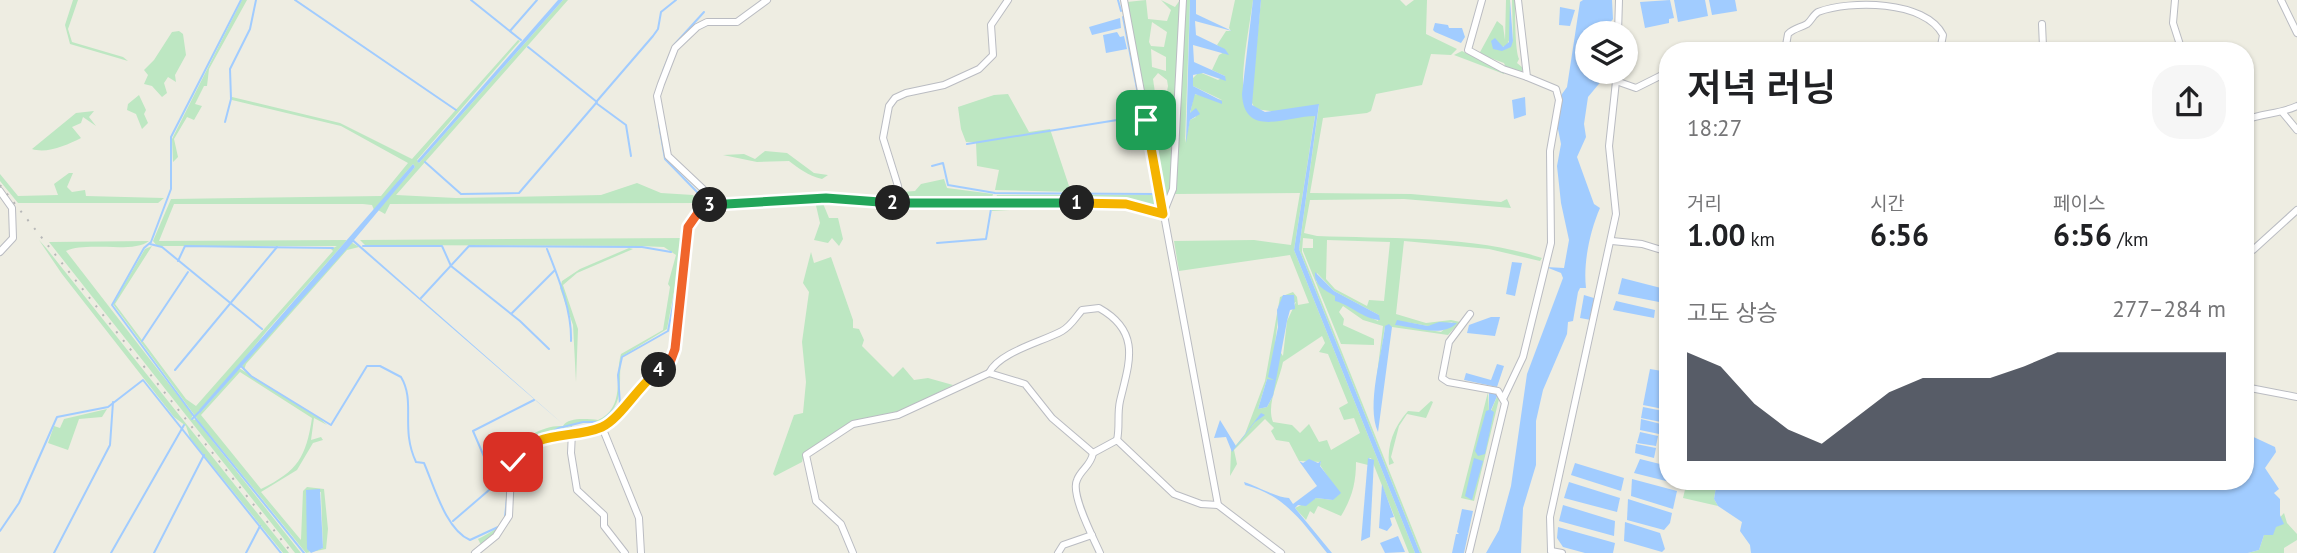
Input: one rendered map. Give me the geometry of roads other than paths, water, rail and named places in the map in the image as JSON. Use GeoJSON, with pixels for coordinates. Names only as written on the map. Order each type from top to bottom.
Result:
{"type":"FeatureCollection","features":[{"type":"Feature","properties":{"kind":"street"},"geometry":{"type":"LineString","coordinates":[[480,552],[496,536],[509,516],[511,473],[519,454],[547,438],[601,427],[613,419],[643,382],[671,360],[675,349],[688,227],[702,207],[703,189],[668,156],[657,96],[675,48],[697,27],[707,22],[737,22],[768,0]]}},
{"type":"Feature","properties":{"kind":"street"},"geometry":{"type":"LineString","coordinates":[[900,203],[898,186],[883,138],[889,106],[895,98],[944,85],[986,63],[993,55],[991,24],[1007,0]]}},
{"type":"Feature","properties":{"kind":"street"},"geometry":{"type":"LineString","coordinates":[[1124,0],[1218,505]]}},
{"type":"Feature","properties":{"kind":"street"},"geometry":{"type":"LineString","coordinates":[[1163,214],[1173,189],[1183,0]]}},
{"type":"Feature","properties":{"kind":"street"},"geometry":{"type":"LineString","coordinates":[[1469,553],[1505,403],[1504,397],[1523,356],[1551,243],[1550,151],[1559,95],[1556,89],[1503,69],[1468,50],[1482,0]]}},
{"type":"Feature","properties":{"kind":"street"},"geometry":{"type":"LineString","coordinates":[[1518,0],[1527,77]]}},
{"type":"Feature","properties":{"kind":"street"},"geometry":{"type":"LineString","coordinates":[[1618,21],[1619,0]]}},
{"type":"Feature","properties":{"kind":"street"},"geometry":{"type":"LineString","coordinates":[[2175,0],[2173,23],[2179,42]]}},
{"type":"Feature","properties":{"kind":"street"},"geometry":{"type":"LineString","coordinates":[[2281,0],[2297,33]]}},
{"type":"Feature","properties":{"kind":"street"},"geometry":{"type":"LineString","coordinates":[[1787,42],[1788,34],[1808,23],[1818,12],[1866,2],[1893,3],[1921,11],[1940,29],[1943,35],[1942,42]]}},
{"type":"Feature","properties":{"kind":"street"},"geometry":{"type":"LineString","coordinates":[[2042,24],[2043,42]]}},
{"type":"Feature","properties":{"kind":"street"},"geometry":{"type":"LineString","coordinates":[[1625,84],[1636,88],[1659,76]]}},
{"type":"Feature","properties":{"kind":"street"},"geometry":{"type":"LineString","coordinates":[[1562,553],[1551,552],[1550,517],[1616,214],[1609,146],[1616,84]]}},
{"type":"Feature","properties":{"kind":"street"},"geometry":{"type":"LineString","coordinates":[[2254,117],[2283,113],[2297,106]]}},
{"type":"Feature","properties":{"kind":"street"},"geometry":{"type":"LineString","coordinates":[[2283,113],[2297,131]]}},
{"type":"Feature","properties":{"kind":"street"},"geometry":{"type":"LineString","coordinates":[[0,191],[12,208],[13,238],[0,252]]}},
{"type":"Feature","properties":{"kind":"street"},"geometry":{"type":"LineString","coordinates":[[702,207],[742,201],[800,202],[826,198],[872,204],[1102,202],[1152,209],[1163,214]]}},
{"type":"Feature","properties":{"kind":"street"},"geometry":{"type":"LineString","coordinates":[[2254,249],[2297,210]]}},
{"type":"Feature","properties":{"kind":"street"},"geometry":{"type":"LineString","coordinates":[[1612,240],[1659,250]]}},
{"type":"Feature","properties":{"kind":"street"},"geometry":{"type":"LineString","coordinates":[[989,373],[992,366],[1066,328],[1082,310],[1099,308],[1111,317],[1130,345],[1128,375],[1119,407],[1117,440]]}},
{"type":"Feature","properties":{"kind":"street"},"geometry":{"type":"LineString","coordinates":[[1471,314],[1449,342],[1442,378],[1448,382],[1498,391],[1504,397]]}},
{"type":"Feature","properties":{"kind":"street"},"geometry":{"type":"LineString","coordinates":[[853,553],[841,524],[816,502],[806,455],[853,424],[898,415],[989,373],[1026,384],[1052,418],[1093,453]]}},
{"type":"Feature","properties":{"kind":"street"},"geometry":{"type":"LineString","coordinates":[[2254,389],[2297,397]]}},
{"type":"Feature","properties":{"kind":"street"},"geometry":{"type":"LineString","coordinates":[[601,427],[639,518],[640,553]]}},
{"type":"Feature","properties":{"kind":"street"},"geometry":{"type":"LineString","coordinates":[[572,432],[570,453],[577,490],[604,515],[604,526],[625,553]]}},
{"type":"Feature","properties":{"kind":"street"},"geometry":{"type":"LineString","coordinates":[[1117,440],[1174,494],[1202,504],[1218,505],[1282,553]]}},
{"type":"Feature","properties":{"kind":"street"},"geometry":{"type":"LineString","coordinates":[[1093,453],[1117,440]]}},
{"type":"Feature","properties":{"kind":"street"},"geometry":{"type":"LineString","coordinates":[[1093,453],[1092,462],[1077,480],[1076,492],[1100,553]]}},
{"type":"Feature","properties":{"kind":"street"},"geometry":{"type":"LineString","coordinates":[[1058,553],[1063,545],[1092,535]]}},
{"type":"Feature","properties":{"kind":"water"},"geometry":{"type":"Polygon","coordinates":[[[558,0],[563,0],[419,163],[417,161],[558,0]]]}},
{"type":"Feature","properties":{"kind":"water"},"geometry":{"type":"Polygon","coordinates":[[[1190,0],[1196,0],[1196,14],[1232,31],[1195,21],[1196,35],[1225,49],[1229,55],[1193,45],[1194,62],[1225,76],[1226,81],[1203,73],[1193,75],[1193,86],[1222,101],[1222,104],[1195,94],[1190,113],[1196,108],[1200,114],[1190,120],[1186,143],[1190,0]]]}},
{"type":"Feature","properties":{"kind":"water"},"geometry":{"type":"Polygon","coordinates":[[[1253,0],[1261,0],[1252,105],[1265,112],[1319,104],[1299,249],[1420,553],[1415,553],[1294,250],[1315,116],[1259,121],[1250,116],[1245,108],[1242,94],[1253,0]]]}},
{"type":"Feature","properties":{"kind":"water"},"geometry":{"type":"Polygon","coordinates":[[[1510,0],[1513,41],[1511,47],[1502,51],[1493,49],[1491,41],[1495,38],[1503,47],[1509,42],[1510,0]]]}},
{"type":"Feature","properties":{"kind":"water"},"geometry":{"type":"Polygon","coordinates":[[[1612,0],[1613,19],[1577,21],[1580,2],[1612,0]]]}},
{"type":"Feature","properties":{"kind":"water"},"geometry":{"type":"Polygon","coordinates":[[[1670,0],[1674,18],[1669,19],[1669,23],[1645,28],[1640,2],[1670,0]]]}},
{"type":"Feature","properties":{"kind":"water"},"geometry":{"type":"Polygon","coordinates":[[[1674,0],[1705,0],[1708,16],[1678,22],[1674,0]]]}},
{"type":"Feature","properties":{"kind":"water"},"geometry":{"type":"Polygon","coordinates":[[[1709,0],[1735,0],[1737,11],[1712,15],[1709,0]]]}},
{"type":"Feature","properties":{"kind":"water"},"geometry":{"type":"Polygon","coordinates":[[[1560,7],[1575,10],[1570,26],[1559,25],[1560,7]]]}},
{"type":"Feature","properties":{"kind":"water"},"geometry":{"type":"Polygon","coordinates":[[[1120,18],[1121,28],[1092,35],[1089,27],[1120,18]]]}},
{"type":"Feature","properties":{"kind":"water"},"geometry":{"type":"Polygon","coordinates":[[[1435,23],[1448,25],[1449,28],[1462,28],[1465,37],[1461,43],[1435,32],[1435,23]]]}},
{"type":"Feature","properties":{"kind":"water"},"geometry":{"type":"Polygon","coordinates":[[[1117,32],[1120,37],[1124,36],[1127,49],[1106,53],[1103,35],[1117,32]]]}},
{"type":"Feature","properties":{"kind":"water"},"geometry":{"type":"Polygon","coordinates":[[[1575,35],[1575,84],[1599,84],[1588,97],[1584,124],[1586,137],[1577,157],[1594,204],[1600,208],[1588,247],[1586,288],[1580,288],[1578,292],[1573,321],[1568,322],[1567,334],[1543,390],[1536,421],[1536,465],[1523,508],[1521,553],[1486,553],[1499,530],[1511,486],[1527,374],[1563,278],[1561,273],[1546,267],[1564,268],[1569,240],[1557,166],[1561,144],[1557,124],[1562,94],[1567,87],[1575,35]]]}},
{"type":"Feature","properties":{"kind":"water"},"geometry":{"type":"Polygon","coordinates":[[[1525,97],[1526,115],[1514,119],[1512,100],[1525,97]]]}},
{"type":"Feature","properties":{"kind":"water"},"geometry":{"type":"Polygon","coordinates":[[[413,164],[415,167],[354,240],[564,425],[353,242],[200,413],[199,410],[413,164]]]}},
{"type":"Feature","properties":{"kind":"water"},"geometry":{"type":"Polygon","coordinates":[[[1512,262],[1522,263],[1515,296],[1506,294],[1512,262]]]}},
{"type":"Feature","properties":{"kind":"water"},"geometry":{"type":"Polygon","coordinates":[[[1315,272],[1334,291],[1379,315],[1380,320],[1335,301],[1335,296],[1318,284],[1315,272]]]}},
{"type":"Feature","properties":{"kind":"water"},"geometry":{"type":"Polygon","coordinates":[[[1622,278],[1659,287],[1659,302],[1618,294],[1622,278]]]}},
{"type":"Feature","properties":{"kind":"water"},"geometry":{"type":"Polygon","coordinates":[[[1283,295],[1294,295],[1295,309],[1290,310],[1287,321],[1273,396],[1267,407],[1258,409],[1267,379],[1274,380],[1268,377],[1278,327],[1277,310],[1283,295]]]}},
{"type":"Feature","properties":{"kind":"water"},"geometry":{"type":"Polygon","coordinates":[[[1584,295],[1597,299],[1591,320],[1580,318],[1584,295]]]}},
{"type":"Feature","properties":{"kind":"water"},"geometry":{"type":"Polygon","coordinates":[[[1616,301],[1655,310],[1654,318],[1613,310],[1616,301]]]}},
{"type":"Feature","properties":{"kind":"water"},"geometry":{"type":"Polygon","coordinates":[[[1491,317],[1500,317],[1495,336],[1467,333],[1469,325],[1491,317]]]}},
{"type":"Feature","properties":{"kind":"water"},"geometry":{"type":"Polygon","coordinates":[[[1397,320],[1428,326],[1439,322],[1457,323],[1436,331],[1395,325],[1397,320]]]}},
{"type":"Feature","properties":{"kind":"water"},"geometry":{"type":"Polygon","coordinates":[[[1389,324],[1392,327],[1378,432],[1374,394],[1385,326],[1389,324]]]}},
{"type":"Feature","properties":{"kind":"water"},"geometry":{"type":"Polygon","coordinates":[[[1497,364],[1504,366],[1497,387],[1464,380],[1466,373],[1491,380],[1497,364]]]}},
{"type":"Feature","properties":{"kind":"water"},"geometry":{"type":"Polygon","coordinates":[[[1650,369],[1659,370],[1659,408],[1643,405],[1650,369]]]}},
{"type":"Feature","properties":{"kind":"water"},"geometry":{"type":"Polygon","coordinates":[[[1489,392],[1498,394],[1491,410],[1494,412],[1485,454],[1478,456],[1475,451],[1486,411],[1489,410],[1489,392]]]}},
{"type":"Feature","properties":{"kind":"water"},"geometry":{"type":"Polygon","coordinates":[[[1643,407],[1659,410],[1659,422],[1641,418],[1643,407]]]}},
{"type":"Feature","properties":{"kind":"water"},"geometry":{"type":"Polygon","coordinates":[[[1261,413],[1265,415],[1255,422],[1232,452],[1226,437],[1214,438],[1220,420],[1236,446],[1261,413]]]}},
{"type":"Feature","properties":{"kind":"water"},"geometry":{"type":"Polygon","coordinates":[[[1641,419],[1659,424],[1659,434],[1640,430],[1641,419]]]}},
{"type":"Feature","properties":{"kind":"water"},"geometry":{"type":"Polygon","coordinates":[[[1640,432],[1658,436],[1656,446],[1637,443],[1640,432]]]}},
{"type":"Feature","properties":{"kind":"water"},"geometry":{"type":"Polygon","coordinates":[[[2254,437],[2275,447],[2276,452],[2265,468],[2279,489],[2274,493],[2280,499],[2280,515],[2284,524],[2276,527],[2273,535],[2264,535],[2259,550],[2248,553],[1751,553],[1750,545],[1740,531],[1742,522],[1718,506],[1714,499],[1716,490],[2254,490],[2254,437]]]}},
{"type":"Feature","properties":{"kind":"water"},"geometry":{"type":"Polygon","coordinates":[[[1636,444],[1656,448],[1654,458],[1635,453],[1636,444]]]}},
{"type":"Feature","properties":{"kind":"water"},"geometry":{"type":"Polygon","coordinates":[[[1368,458],[1374,460],[1370,537],[1361,541],[1368,458]]]}},
{"type":"Feature","properties":{"kind":"water"},"geometry":{"type":"Polygon","coordinates":[[[1474,458],[1483,461],[1472,500],[1465,496],[1474,458]]]}},
{"type":"Feature","properties":{"kind":"water"},"geometry":{"type":"Polygon","coordinates":[[[1309,459],[1318,463],[1321,461],[1320,466],[1341,493],[1333,500],[1316,498],[1306,506],[1298,505],[1295,508],[1332,553],[1327,553],[1291,510],[1271,495],[1245,485],[1244,482],[1289,498],[1293,504],[1317,486],[1299,461],[1303,463],[1309,459]]]}},
{"type":"Feature","properties":{"kind":"water"},"geometry":{"type":"Polygon","coordinates":[[[1640,459],[1659,464],[1659,479],[1634,473],[1640,459]]]}},
{"type":"Feature","properties":{"kind":"water"},"geometry":{"type":"Polygon","coordinates":[[[1575,463],[1624,478],[1621,491],[1571,475],[1575,463]]]}},
{"type":"Feature","properties":{"kind":"water"},"geometry":{"type":"Polygon","coordinates":[[[1632,479],[1659,486],[1659,490],[1677,491],[1673,509],[1631,496],[1632,479]]]}},
{"type":"Feature","properties":{"kind":"water"},"geometry":{"type":"Polygon","coordinates":[[[1569,482],[1620,498],[1617,512],[1564,498],[1569,482]]]}},
{"type":"Feature","properties":{"kind":"water"},"geometry":{"type":"Polygon","coordinates":[[[1382,484],[1394,517],[1390,518],[1392,525],[1387,531],[1379,528],[1382,484]]]}},
{"type":"Feature","properties":{"kind":"water"},"geometry":{"type":"Polygon","coordinates":[[[320,489],[323,548],[311,553],[307,549],[306,490],[320,489]]]}},
{"type":"Feature","properties":{"kind":"water"},"geometry":{"type":"Polygon","coordinates":[[[1628,499],[1672,513],[1670,523],[1664,530],[1627,520],[1628,499]]]}},
{"type":"Feature","properties":{"kind":"water"},"geometry":{"type":"Polygon","coordinates":[[[1563,505],[1615,521],[1614,536],[1559,521],[1563,505]]]}},
{"type":"Feature","properties":{"kind":"water"},"geometry":{"type":"Polygon","coordinates":[[[1462,509],[1473,511],[1464,553],[1452,553],[1456,534],[1459,534],[1457,532],[1462,509]]]}},
{"type":"Feature","properties":{"kind":"water"},"geometry":{"type":"Polygon","coordinates":[[[1625,522],[1660,533],[1665,549],[1662,552],[1624,541],[1625,522]]]}},
{"type":"Feature","properties":{"kind":"water"},"geometry":{"type":"Polygon","coordinates":[[[1558,527],[1615,543],[1613,553],[1585,553],[1563,547],[1557,538],[1558,527]]]}},
{"type":"Feature","properties":{"kind":"water"},"geometry":{"type":"Polygon","coordinates":[[[1398,536],[1405,552],[1385,553],[1380,543],[1398,536]]]}},
{"type":"Feature","properties":{"kind":"waterway"},"geometry":{"type":"LineString","coordinates":[[241,0],[171,137],[171,189],[151,242],[144,248],[112,305],[196,419],[304,553]]}},
{"type":"Feature","properties":{"kind":"waterway"},"geometry":{"type":"LineString","coordinates":[[225,122],[231,99],[230,69],[250,29],[256,0]]}},
{"type":"Feature","properties":{"kind":"waterway"},"geometry":{"type":"LineString","coordinates":[[295,0],[456,110]]}},
{"type":"Feature","properties":{"kind":"waterway"},"geometry":{"type":"LineString","coordinates":[[471,0],[521,40]]}},
{"type":"Feature","properties":{"kind":"waterway"},"geometry":{"type":"LineString","coordinates":[[510,31],[537,0]]}},
{"type":"Feature","properties":{"kind":"waterway"},"geometry":{"type":"LineString","coordinates":[[597,101],[653,36],[658,29],[661,12],[676,0]]}},
{"type":"Feature","properties":{"kind":"waterway"},"geometry":{"type":"LineString","coordinates":[[1118,0],[1121,11]]}},
{"type":"Feature","properties":{"kind":"waterway"},"geometry":{"type":"LineString","coordinates":[[674,45],[704,12]]}},
{"type":"Feature","properties":{"kind":"waterway"},"geometry":{"type":"LineString","coordinates":[[1123,17],[1145,130]]}},
{"type":"Feature","properties":{"kind":"waterway"},"geometry":{"type":"LineString","coordinates":[[425,162],[461,194],[519,193],[597,102],[528,47]]}},
{"type":"Feature","properties":{"kind":"waterway"},"geometry":{"type":"LineString","coordinates":[[663,71],[670,54]]}},
{"type":"Feature","properties":{"kind":"waterway"},"geometry":{"type":"LineString","coordinates":[[596,103],[626,125],[631,156]]}},
{"type":"Feature","properties":{"kind":"waterway"},"geometry":{"type":"LineString","coordinates":[[967,144],[1142,116]]}},
{"type":"Feature","properties":{"kind":"waterway"},"geometry":{"type":"LineString","coordinates":[[659,124],[665,159],[698,193]]}},
{"type":"Feature","properties":{"kind":"waterway"},"geometry":{"type":"LineString","coordinates":[[932,166],[943,163],[948,185],[995,193],[1155,194],[1155,184]]}},
{"type":"Feature","properties":{"kind":"waterway"},"geometry":{"type":"LineString","coordinates":[[937,243],[986,239],[991,209]]}},
{"type":"Feature","properties":{"kind":"waterway"},"geometry":{"type":"LineString","coordinates":[[150,244],[162,247],[262,329]]}},
{"type":"Feature","properties":{"kind":"waterway"},"geometry":{"type":"LineString","coordinates":[[178,261],[185,246],[333,248]]}},
{"type":"Feature","properties":{"kind":"waterway"},"geometry":{"type":"LineString","coordinates":[[363,246],[442,246],[451,266],[520,321],[549,349]]}},
{"type":"Feature","properties":{"kind":"waterway"},"geometry":{"type":"LineString","coordinates":[[421,298],[469,246],[642,247],[671,252]]}},
{"type":"Feature","properties":{"kind":"waterway"},"geometry":{"type":"LineString","coordinates":[[175,370],[277,247]]}},
{"type":"Feature","properties":{"kind":"waterway"},"geometry":{"type":"LineString","coordinates":[[547,249],[567,306],[571,341]]}},
{"type":"Feature","properties":{"kind":"waterway"},"geometry":{"type":"LineString","coordinates":[[453,521],[503,478],[517,450],[559,428],[583,422],[601,422],[620,404],[618,375],[622,357],[668,331],[681,264]]}},
{"type":"Feature","properties":{"kind":"waterway"},"geometry":{"type":"LineString","coordinates":[[512,313],[555,270]]}},
{"type":"Feature","properties":{"kind":"waterway"},"geometry":{"type":"LineString","coordinates":[[142,341],[188,272]]}},
{"type":"Feature","properties":{"kind":"waterway"},"geometry":{"type":"LineString","coordinates":[[241,366],[251,376],[331,425],[367,366],[380,366],[401,377],[407,396],[411,450],[416,462],[424,463],[454,527],[470,540],[498,527]]}},
{"type":"Feature","properties":{"kind":"waterway"},"geometry":{"type":"LineString","coordinates":[[0,531],[19,503],[57,417],[108,407],[143,380],[281,553]]}},
{"type":"Feature","properties":{"kind":"waterway"},"geometry":{"type":"LineString","coordinates":[[495,482],[473,431],[534,400]]}},
{"type":"Feature","properties":{"kind":"waterway"},"geometry":{"type":"LineString","coordinates":[[54,553],[110,445],[113,402]]}},
{"type":"Feature","properties":{"kind":"waterway"},"geometry":{"type":"LineString","coordinates":[[192,419],[199,412]]}},
{"type":"Feature","properties":{"kind":"waterway"},"geometry":{"type":"LineString","coordinates":[[111,553],[184,425]]}},
{"type":"Feature","properties":{"kind":"waterway"},"geometry":{"type":"LineString","coordinates":[[154,553],[204,455]]}},
{"type":"Feature","properties":{"kind":"waterway"},"geometry":{"type":"LineString","coordinates":[[505,517],[507,498]]}},
{"type":"Feature","properties":{"kind":"waterway"},"geometry":{"type":"LineString","coordinates":[[246,553],[260,526]]}},
{"type":"Feature","properties":{"kind":"railway"},"geometry":{"type":"LineString","coordinates":[[0,185],[292,553]]}}]}
